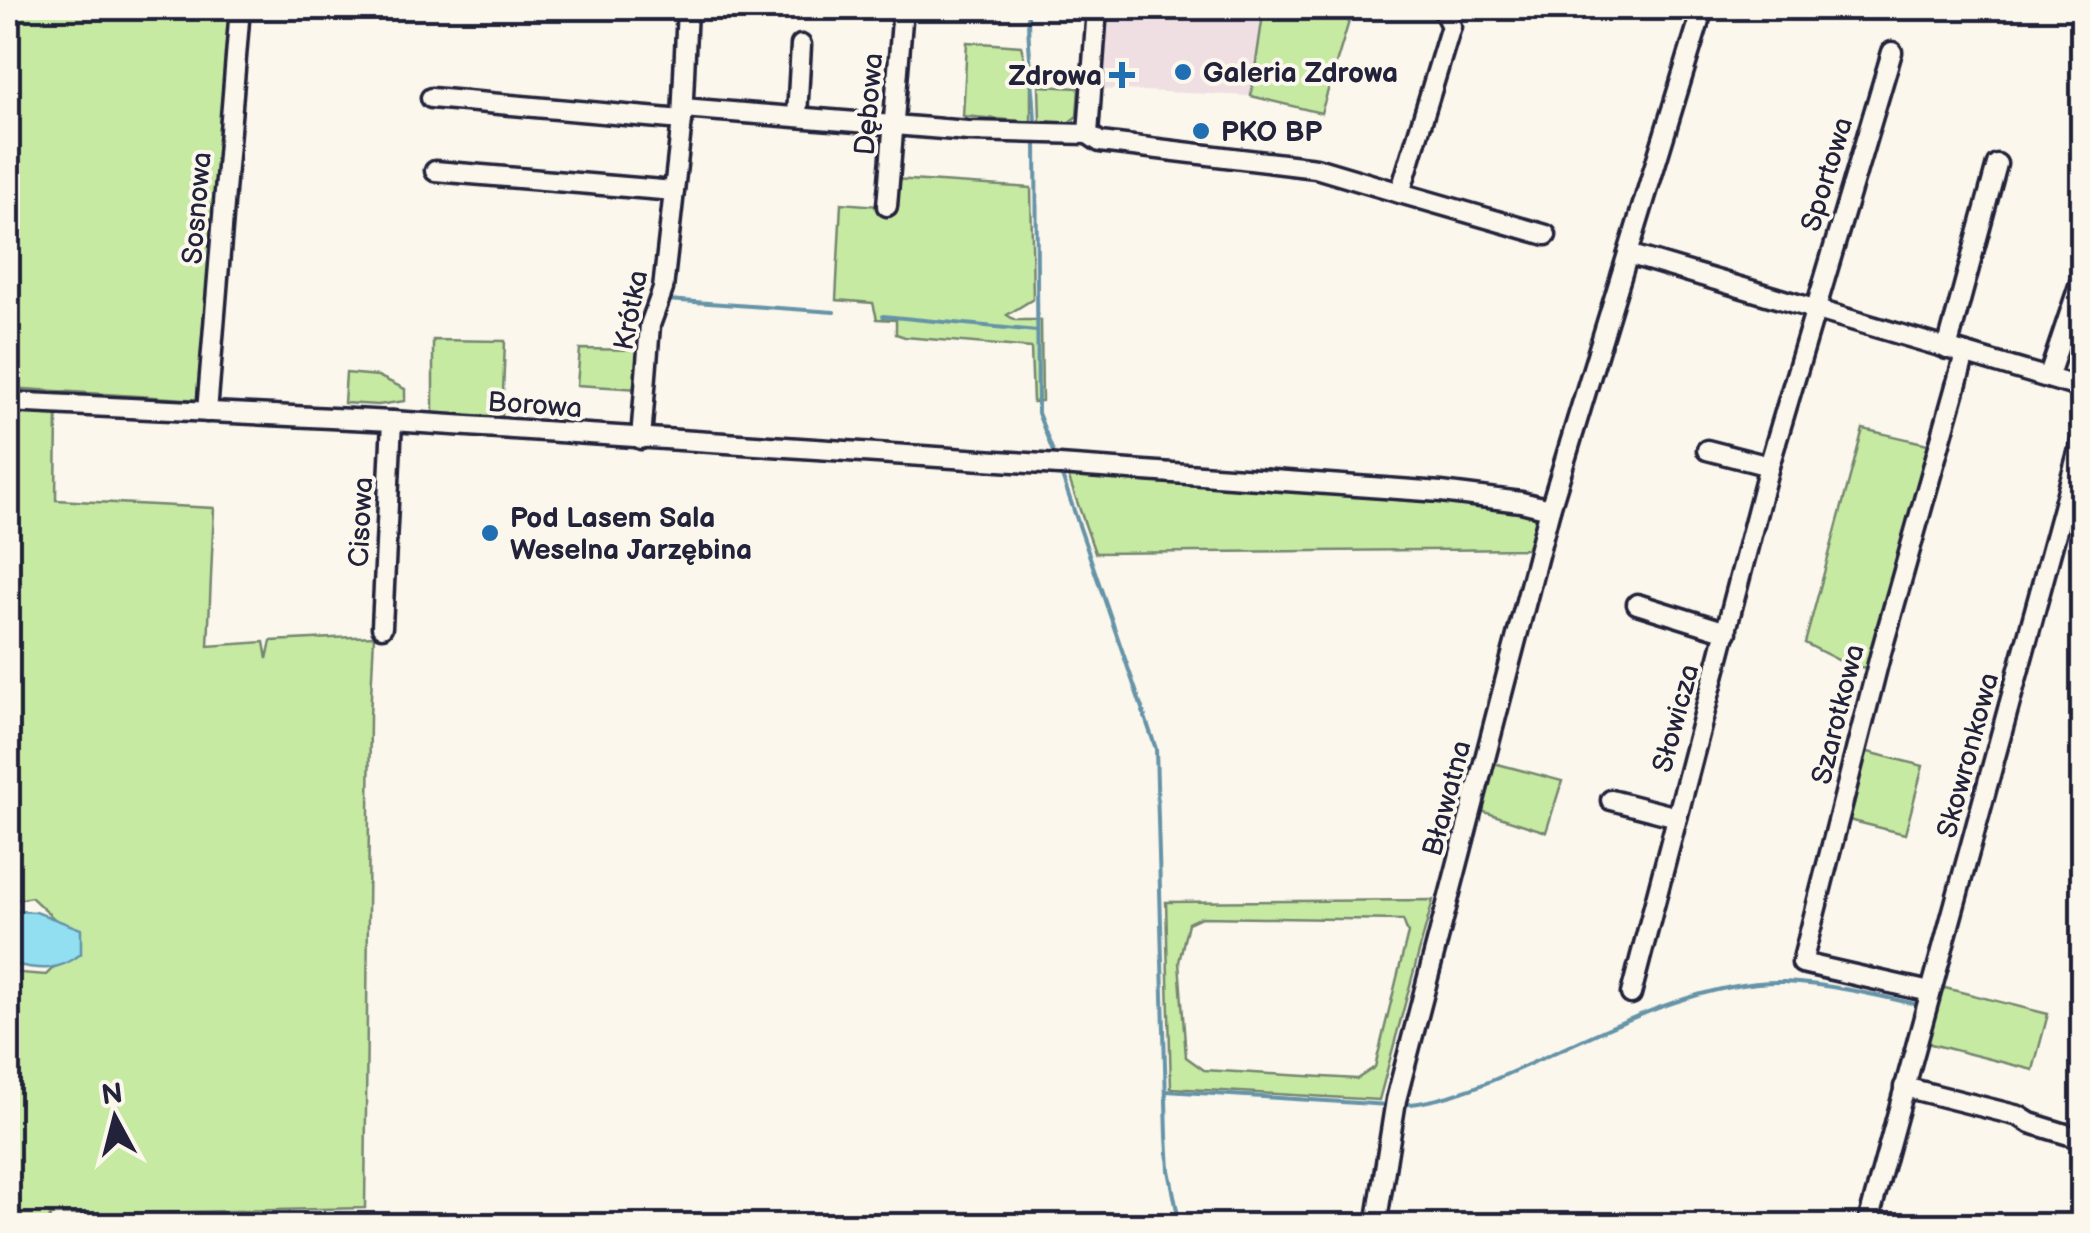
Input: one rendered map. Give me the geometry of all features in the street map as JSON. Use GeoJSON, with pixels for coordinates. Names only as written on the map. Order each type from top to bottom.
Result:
{"type":"FeatureCollection","features":[{"type":"Feature","properties":{"kind":"street","name":"Sosnowa"},"geometry":{"type":"LineString","coordinates":[[207,412],[240,8]]}},
{"type":"Feature","properties":{"kind":"street","name":"Krótka"},"geometry":{"type":"LineString","coordinates":[[641,438],[652,315],[664,289],[682,114],[687,8]]}},
{"type":"Feature","properties":{"kind":"street","name":"Dębowa"},"geometry":{"type":"LineString","coordinates":[[887,206],[903,8]]}},
{"type":"Feature","properties":{"kind":"street"},"geometry":{"type":"LineString","coordinates":[[1088,134],[1097,8]]}},
{"type":"Feature","properties":{"kind":"street"},"geometry":{"type":"LineString","coordinates":[[1400,194],[1450,26],[1442,8]]}},
{"type":"Feature","properties":{"kind":"street","name":"Bławatna"},"geometry":{"type":"LineString","coordinates":[[1376,1226],[1396,1100],[1550,509],[1703,8]]}},
{"type":"Feature","properties":{"kind":"street"},"geometry":{"type":"LineString","coordinates":[[797,116],[801,45]]}},
{"type":"Feature","properties":{"kind":"street","name":"Sportowa"},"geometry":{"type":"LineString","coordinates":[[1813,311],[1892,52]]}},
{"type":"Feature","properties":{"kind":"street"},"geometry":{"type":"LineString","coordinates":[[431,98],[1088,134],[1100,142],[1316,168],[1546,234]]}},
{"type":"Feature","properties":{"kind":"street"},"geometry":{"type":"LineString","coordinates":[[1956,352],[1996,164]]}},
{"type":"Feature","properties":{"kind":"street"},"geometry":{"type":"LineString","coordinates":[[435,171],[674,192]]}},
{"type":"Feature","properties":{"kind":"street"},"geometry":{"type":"LineString","coordinates":[[1628,254],[2082,388]]}},
{"type":"Feature","properties":{"kind":"street"},"geometry":{"type":"LineString","coordinates":[[2048,378],[2082,277]]}},
{"type":"Feature","properties":{"kind":"street","name":"Słowicza"},"geometry":{"type":"LineString","coordinates":[[1631,994],[1813,311]]}},
{"type":"Feature","properties":{"kind":"street","name":"Szarotkowa"},"geometry":{"type":"LineString","coordinates":[[1930,992],[1802,963],[1956,352]]}},
{"type":"Feature","properties":{"kind":"street","name":"Borowa"},"geometry":{"type":"LineString","coordinates":[[8,402],[392,421],[1059,465],[1440,492],[1550,509]]}},
{"type":"Feature","properties":{"kind":"street","name":"Cisowa"},"geometry":{"type":"LineString","coordinates":[[382,627],[392,421]]}},
{"type":"Feature","properties":{"kind":"street","name":"Skowronkowa"},"geometry":{"type":"LineString","coordinates":[[1868,1226],[2082,438]]}},
{"type":"Feature","properties":{"kind":"street"},"geometry":{"type":"LineString","coordinates":[[1707,450],[1769,466]]}},
{"type":"Feature","properties":{"kind":"street"},"geometry":{"type":"LineString","coordinates":[[1637,604],[1726,632]]}},
{"type":"Feature","properties":{"kind":"street","name":"Słowicza"},"geometry":{"type":"LineString","coordinates":[[1610,800],[1677,817]]}},
{"type":"Feature","properties":{"kind":"street"},"geometry":{"type":"LineString","coordinates":[[1904,1088],[2019,1116],[2082,1138]]}},
{"type":"Feature","properties":{"kind":"street"},"geometry":{"type":"LineString","coordinates":[[2080,1226],[2082,1217]]}},
{"type":"Feature","properties":{"kind":"shaded area"},"geometry":{"type":"Polygon","coordinates":[[[1104,8],[1264,8],[1251,96],[1099,89],[1104,8]]]}},
{"type":"Feature","properties":{"kind":"green space"},"geometry":{"type":"Polygon","coordinates":[[[8,8],[231,8],[201,400],[8,388],[8,8]]]}},
{"type":"Feature","properties":{"kind":"green space"},"geometry":{"type":"Polygon","coordinates":[[[1264,8],[1313,8],[1350,18],[1321,113],[1251,96],[1264,8]]]}},
{"type":"Feature","properties":{"kind":"green space"},"geometry":{"type":"Polygon","coordinates":[[[967,42],[1021,46],[1031,85],[1031,122],[963,116],[967,42]]]}},
{"type":"Feature","properties":{"kind":"green space"},"geometry":{"type":"Polygon","coordinates":[[[1039,86],[1079,88],[1077,116],[1068,123],[1040,121],[1039,86]]]}},
{"type":"Feature","properties":{"kind":"green space"},"geometry":{"type":"Polygon","coordinates":[[[894,179],[1031,188],[1033,299],[1007,315],[1015,320],[1041,320],[1042,401],[1033,402],[1031,348],[905,337],[896,334],[896,320],[877,319],[873,303],[836,300],[841,203],[892,207],[894,179]]]}},
{"type":"Feature","properties":{"kind":"green space"},"geometry":{"type":"Polygon","coordinates":[[[433,340],[505,341],[502,420],[433,415],[433,340]]]}},
{"type":"Feature","properties":{"kind":"green space"},"geometry":{"type":"Polygon","coordinates":[[[580,349],[642,350],[639,389],[577,385],[580,349]]]}},
{"type":"Feature","properties":{"kind":"green space"},"geometry":{"type":"Polygon","coordinates":[[[346,373],[378,376],[405,389],[405,401],[378,405],[344,403],[346,373]]]}},
{"type":"Feature","properties":{"kind":"green space"},"geometry":{"type":"Polygon","coordinates":[[[8,409],[57,410],[56,500],[214,508],[208,646],[264,642],[267,659],[271,641],[374,636],[365,1208],[50,1215],[49,1225],[8,1225],[8,972],[46,975],[79,942],[31,897],[8,902],[8,409]]]}},
{"type":"Feature","properties":{"kind":"green space"},"geometry":{"type":"Polygon","coordinates":[[[1863,429],[1932,445],[1873,669],[1848,665],[1805,643],[1863,429]]]}},
{"type":"Feature","properties":{"kind":"green space"},"geometry":{"type":"Polygon","coordinates":[[[1066,470],[1510,504],[1541,516],[1532,549],[1095,553],[1066,470]]]}},
{"type":"Feature","properties":{"kind":"green space"},"geometry":{"type":"Polygon","coordinates":[[[1864,751],[1923,766],[1905,834],[1849,820],[1864,751]]]}},
{"type":"Feature","properties":{"kind":"green space"},"geometry":{"type":"Polygon","coordinates":[[[1490,762],[1562,781],[1546,832],[1478,810],[1490,762]]]}},
{"type":"Feature","properties":{"kind":"green space"},"geometry":{"type":"Polygon","coordinates":[[[1433,900],[1379,1100],[1171,1088],[1166,902],[1433,900]],[[1201,917],[1188,923],[1179,962],[1186,1057],[1204,1070],[1357,1079],[1375,1067],[1408,933],[1403,920],[1201,917]]]}},
{"type":"Feature","properties":{"kind":"green space"},"geometry":{"type":"Polygon","coordinates":[[[1941,987],[2048,1014],[2033,1070],[1927,1043],[1941,987]]]}},
{"type":"Feature","properties":{"kind":"water"},"geometry":{"type":"Polygon","coordinates":[[[17,911],[36,912],[81,929],[81,954],[48,968],[12,964],[8,926],[17,911]]]}},
{"type":"Feature","properties":{"kind":"waterway"},"geometry":{"type":"LineString","coordinates":[[1028,8],[1035,124]]}},
{"type":"Feature","properties":{"kind":"waterway"},"geometry":{"type":"LineString","coordinates":[[1036,141],[1038,413],[1055,457]]}},
{"type":"Feature","properties":{"kind":"waterway"},"geometry":{"type":"LineString","coordinates":[[667,300],[834,312]]}},
{"type":"Feature","properties":{"kind":"waterway"},"geometry":{"type":"LineString","coordinates":[[883,316],[1037,331]]}},
{"type":"Feature","properties":{"kind":"waterway"},"geometry":{"type":"LineString","coordinates":[[1061,473],[1156,749],[1167,1136],[1180,1226]]}},
{"type":"Feature","properties":{"kind":"waterway"},"geometry":{"type":"LineString","coordinates":[[1403,1105],[1466,1091],[1644,1013],[1729,987],[1801,983],[1919,1005]]}},
{"type":"Feature","properties":{"kind":"waterway"},"geometry":{"type":"LineString","coordinates":[[1166,1091],[1389,1105]]}},
{"type":"Feature","properties":{"kind":"place","name":"Galeria Zdrowa"},"geometry":{"type":"Point","coordinates":[1183,72]}},
{"type":"Feature","properties":{"kind":"place","name":"Zdrowa"},"geometry":{"type":"Point","coordinates":[1122,75]}},
{"type":"Feature","properties":{"kind":"place","name":"PKO BP"},"geometry":{"type":"Point","coordinates":[1201,131]}},
{"type":"Feature","properties":{"kind":"place","name":"Pod Lasem Sala Weselna Jarzębina"},"geometry":{"type":"Point","coordinates":[490,533]}}]}
